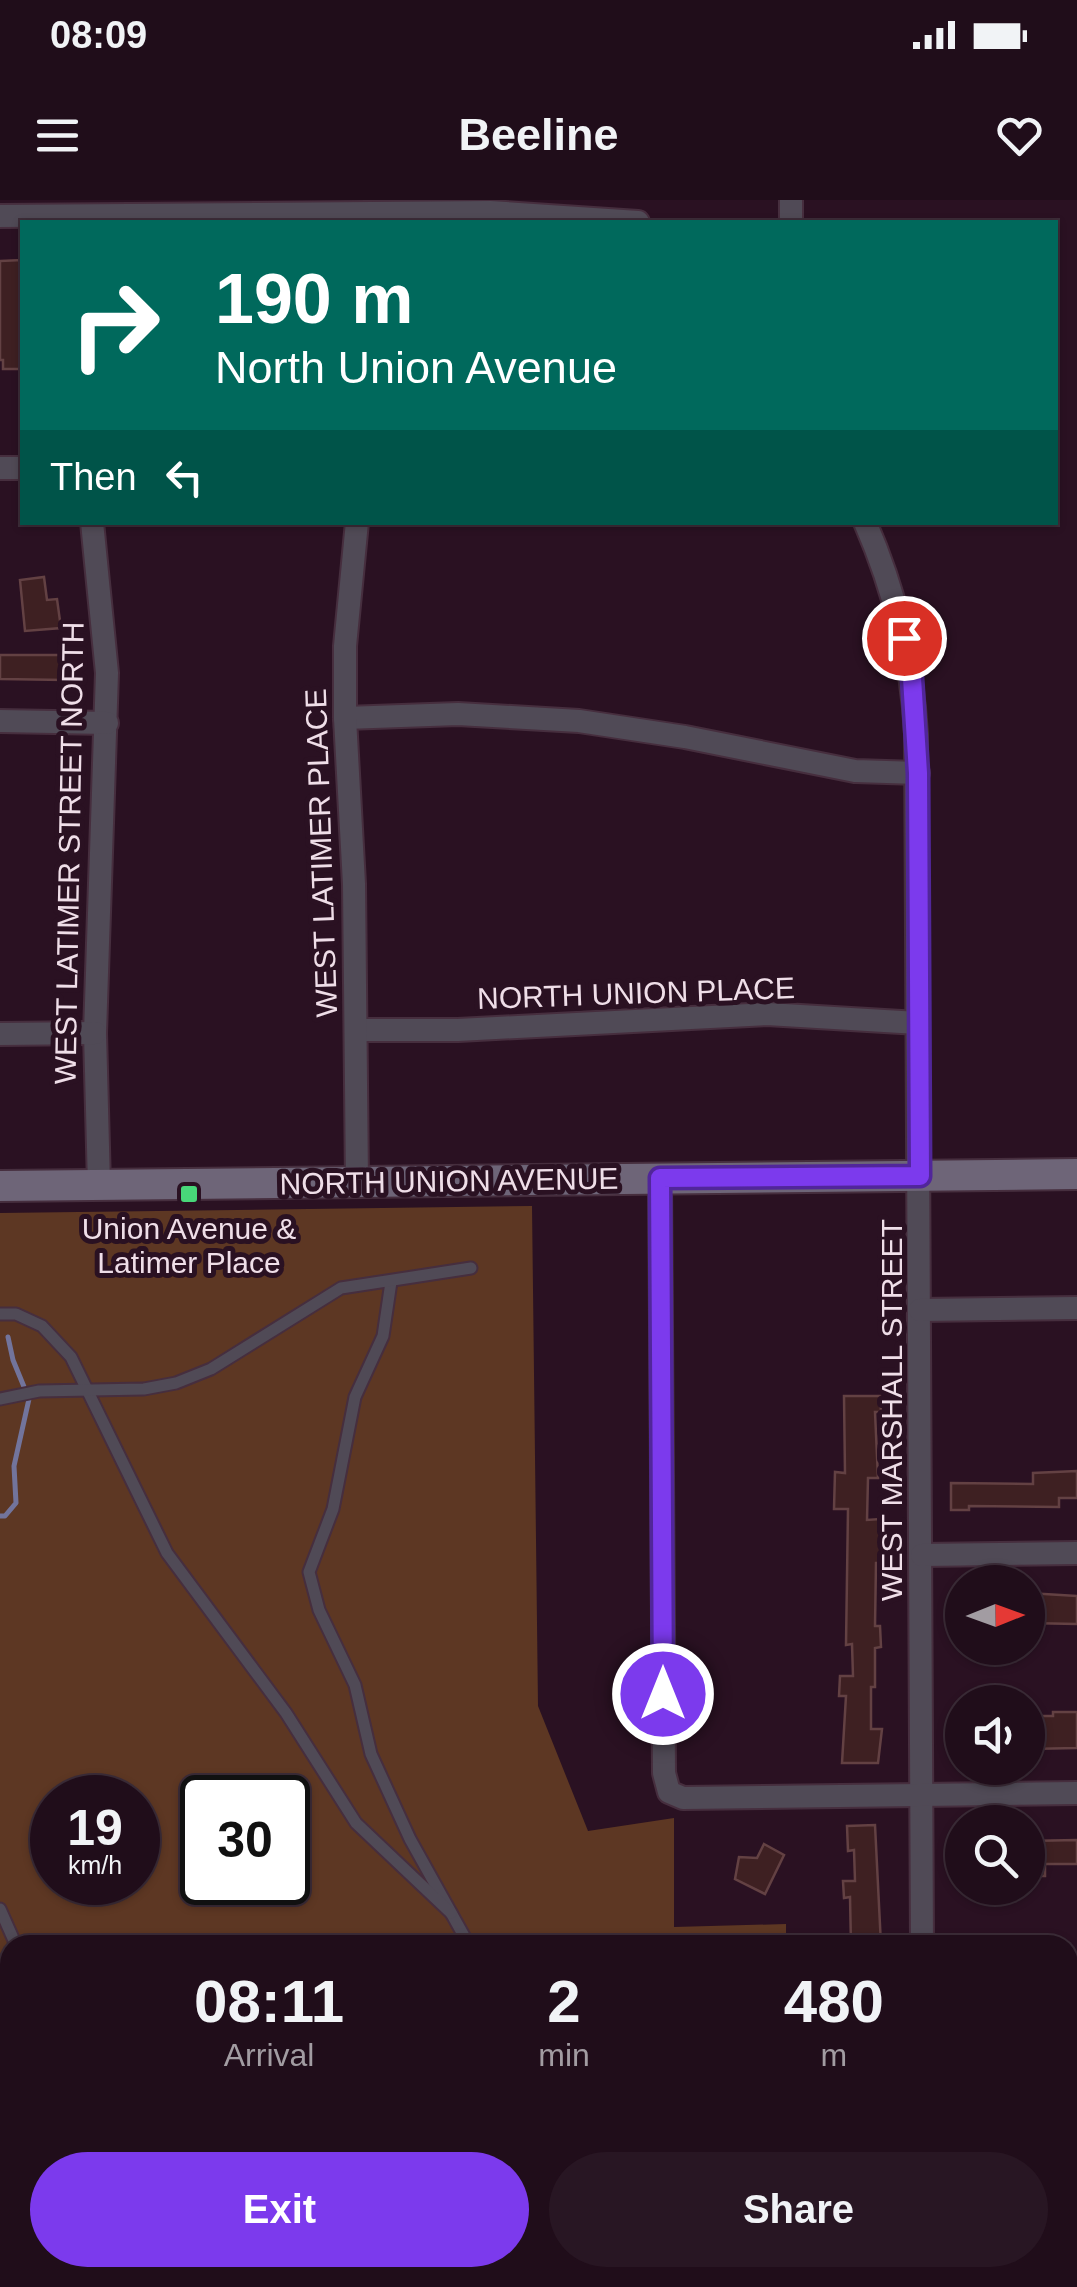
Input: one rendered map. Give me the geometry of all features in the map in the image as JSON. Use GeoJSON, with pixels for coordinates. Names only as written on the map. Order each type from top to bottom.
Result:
{"type":"FeatureCollection","features":[{"type":"Feature","properties":{"kind":"street"},"geometry":{"type":"LineString","coordinates":[[0,216],[79,219],[490,212],[608,220]]}},
{"type":"Feature","properties":{"kind":"street","name":"WEST LATIMER STREET NORTH"},"geometry":{"type":"LineString","coordinates":[[92,525],[104,623],[107,723],[95,1034],[98,1185]]}},
{"type":"Feature","properties":{"kind":"street","name":"WEST LATIMER PLACE"},"geometry":{"type":"LineString","coordinates":[[357,525],[345,646],[344,718],[354,884],[357,1182]]}},
{"type":"Feature","properties":{"kind":"street","name":"WEST MARSHALL STREET"},"geometry":{"type":"LineString","coordinates":[[866,525],[889,582],[904,638],[912,678],[918,773],[922,1935]]}},
{"type":"Feature","properties":{"kind":"street"},"geometry":{"type":"LineString","coordinates":[[344,718],[458,714],[579,720],[838,768],[918,773]]}},
{"type":"Feature","properties":{"kind":"street"},"geometry":{"type":"LineString","coordinates":[[0,721],[107,723]]}},
{"type":"Feature","properties":{"kind":"street","name":"NORTH UNION PLACE"},"geometry":{"type":"LineString","coordinates":[[356,1030],[458,1030],[767,1014],[918,1023]]}},
{"type":"Feature","properties":{"kind":"street"},"geometry":{"type":"LineString","coordinates":[[0,1034],[95,1034]]}},
{"type":"Feature","properties":{"kind":"street","name":"NORTH UNION AVENUE"},"geometry":{"type":"LineString","coordinates":[[0,1186],[1077,1174]]}},
{"type":"Feature","properties":{"kind":"street"},"geometry":{"type":"LineString","coordinates":[[660,1178],[664,1773],[672,1795],[683,1798],[1077,1792]]}},
{"type":"Feature","properties":{"kind":"street"},"geometry":{"type":"LineString","coordinates":[[920,1310],[1077,1308]]}},
{"type":"Feature","properties":{"kind":"street"},"geometry":{"type":"LineString","coordinates":[[922,1555],[1077,1553]]}},
{"type":"Feature","properties":{"kind":"lane"},"geometry":{"type":"LineString","coordinates":[[4,1397],[39,1390],[144,1389],[192,1378],[329,1293],[353,1284],[391,1282],[472,1268]]}},
{"type":"Feature","properties":{"kind":"lane"},"geometry":{"type":"LineString","coordinates":[[391,1282],[383,1336],[355,1397],[333,1508],[309,1572],[319,1610],[356,1685],[374,1763],[410,1839],[464,1935]]}},
{"type":"Feature","properties":{"kind":"lane"},"geometry":{"type":"LineString","coordinates":[[0,1314],[16,1314],[42,1326],[71,1357],[168,1553],[286,1713],[356,1823],[451,1912]]}},
{"type":"Feature","properties":{"kind":"lane"},"geometry":{"type":"LineString","coordinates":[[0,1908],[12,1935]]}},
{"type":"Feature","properties":{"kind":"shaded area"},"geometry":{"type":"Polygon","coordinates":[[[532,1206],[538,1706],[588,1831],[674,1818],[674,1927],[786,1924],[786,1935],[0,1935],[0,1213],[532,1206]]]}},
{"type":"Feature","properties":{"kind":"building"},"geometry":{"type":"Polygon","coordinates":[[[20,260],[20,369],[3,369],[0,360],[0,261],[20,260]]]}},
{"type":"Feature","properties":{"kind":"building"},"geometry":{"type":"Polygon","coordinates":[[[44,577],[47,600],[57,599],[61,628],[25,631],[20,580],[44,577]]]}},
{"type":"Feature","properties":{"kind":"building"},"geometry":{"type":"Polygon","coordinates":[[[0,655],[65,655],[65,680],[0,679],[0,655]]]}},
{"type":"Feature","properties":{"kind":"building"},"geometry":{"type":"Polygon","coordinates":[[[844,1396],[880,1396],[881,1412],[875,1412],[878,1478],[868,1478],[867,1520],[880,1519],[881,1563],[876,1563],[875,1626],[880,1626],[881,1647],[875,1648],[875,1687],[871,1687],[871,1729],[882,1729],[878,1763],[842,1763],[846,1696],[839,1696],[840,1676],[853,1676],[852,1644],[846,1645],[848,1509],[834,1509],[835,1472],[845,1473],[844,1396]]]}},
{"type":"Feature","properties":{"kind":"building"},"geometry":{"type":"Polygon","coordinates":[[[1077,1471],[1077,1498],[1059,1498],[1059,1507],[969,1506],[969,1510],[951,1510],[951,1483],[1033,1484],[1033,1473],[1077,1471]]]}},
{"type":"Feature","properties":{"kind":"building"},"geometry":{"type":"Polygon","coordinates":[[[1045,1594],[1077,1596],[1077,1624],[1045,1623],[1045,1594]]]}},
{"type":"Feature","properties":{"kind":"building"},"geometry":{"type":"Polygon","coordinates":[[[1053,1712],[1077,1712],[1077,1748],[1045,1749],[1045,1716],[1053,1716],[1053,1712]]]}},
{"type":"Feature","properties":{"kind":"building"},"geometry":{"type":"Polygon","coordinates":[[[875,1825],[880,1935],[851,1935],[850,1897],[844,1898],[843,1881],[855,1881],[854,1850],[848,1851],[847,1826],[875,1825]]]}},
{"type":"Feature","properties":{"kind":"building"},"geometry":{"type":"Polygon","coordinates":[[[1077,1840],[1077,1864],[1045,1864],[1045,1841],[1077,1840]]]}},
{"type":"Feature","properties":{"kind":"building"},"geometry":{"type":"Polygon","coordinates":[[[764,1844],[784,1855],[765,1894],[735,1879],[739,1857],[757,1858],[764,1844]]]}},
{"type":"Feature","properties":{"kind":"waterway"},"geometry":{"type":"LineString","coordinates":[[0,1516],[5,1516],[16,1503],[14,1466],[29,1399],[8,1337]]}},
{"type":"Feature","properties":{"kind":"place","name":"Union Avenue & Latimer Place"},"geometry":{"type":"Point","coordinates":[189,1194]}},
{"type":"Feature","properties":{"kind":"route"},"geometry":{"type":"LineString","coordinates":[[663,1694],[660,1178],[920,1176],[918,773],[912,678],[904,638]]}}]}
